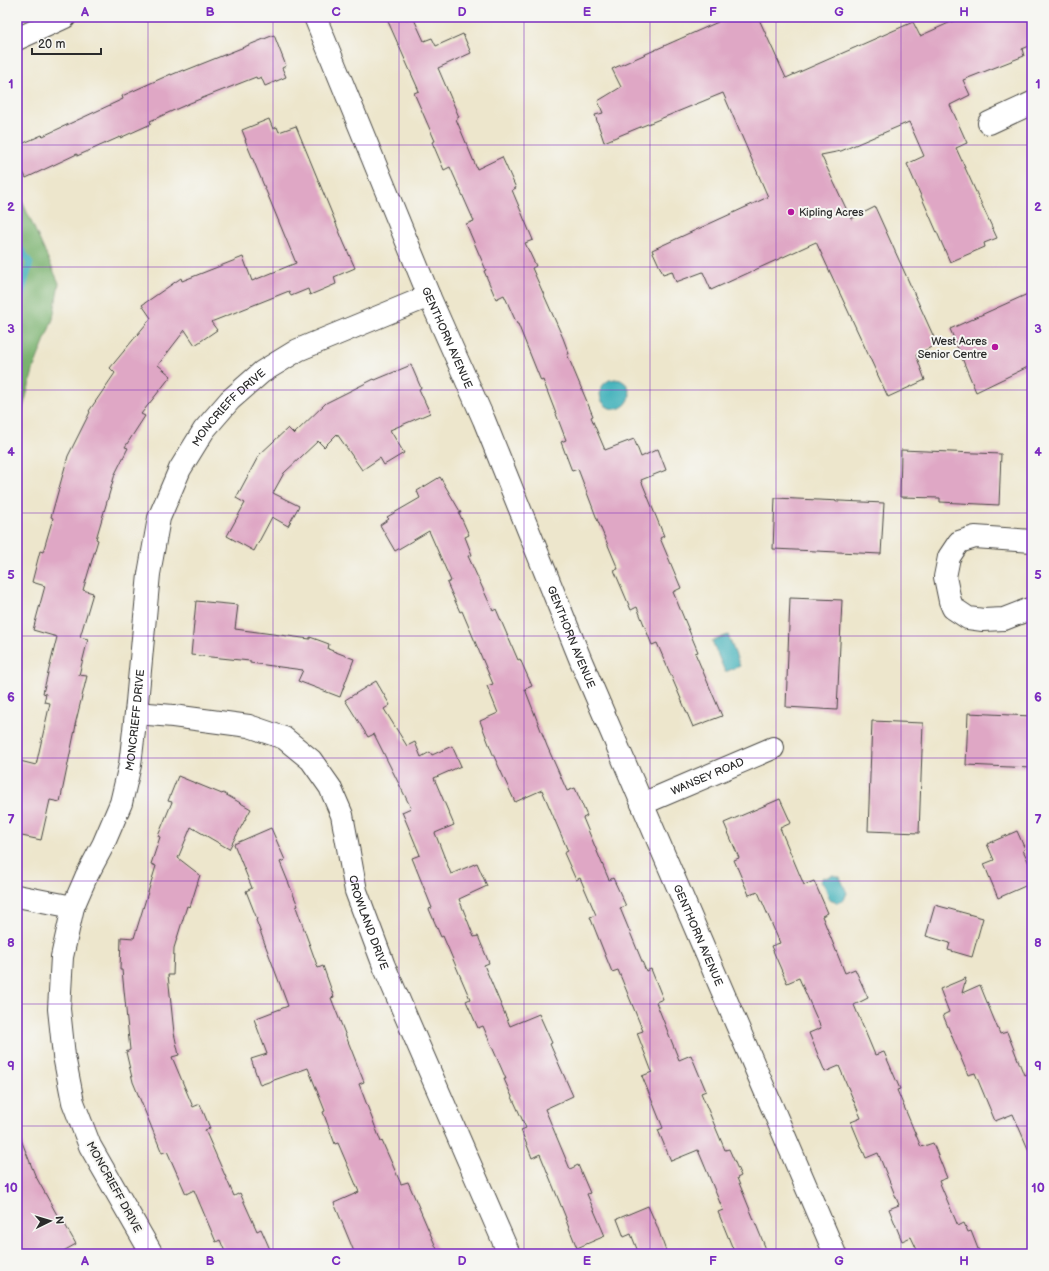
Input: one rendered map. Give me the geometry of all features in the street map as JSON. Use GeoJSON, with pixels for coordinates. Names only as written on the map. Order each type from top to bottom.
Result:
{"type":"FeatureCollection","features":[{"type":"Feature","properties":{"kind":"street"},"geometry":{"type":"LineString","coordinates":[[17,39],[65,17]]}},
{"type":"Feature","properties":{"kind":"street","name":"GENTHORN AVENUE"},"geometry":{"type":"LineString","coordinates":[[315,17],[429,296],[484,420],[581,661],[835,1254]]}},
{"type":"Feature","properties":{"kind":"street"},"geometry":{"type":"LineString","coordinates":[[989,123],[1032,103]]}},
{"type":"Feature","properties":{"kind":"street","name":"MONCRIEFF DRIVE"},"geometry":{"type":"LineString","coordinates":[[152,1254],[90,1146],[73,1102],[64,1056],[59,1009],[62,957],[73,907],[86,877],[103,845],[121,803],[130,765],[149,574],[159,518],[180,469],[204,430],[230,400],[262,372],[298,350],[429,296]]}},
{"type":"Feature","properties":{"kind":"street"},"geometry":{"type":"LineString","coordinates":[[1032,541],[975,537],[959,542],[949,557],[945,577],[950,602],[953,608],[968,618],[983,620],[1004,619],[1032,608]]}},
{"type":"Feature","properties":{"kind":"street","name":"CROWLAND DRIVE"},"geometry":{"type":"LineString","coordinates":[[136,713],[173,716],[249,726],[284,738],[311,760],[330,787],[342,815],[356,891],[384,966],[509,1254]]}},
{"type":"Feature","properties":{"kind":"street","name":"WANSEY ROAD"},"geometry":{"type":"LineString","coordinates":[[642,804],[773,748]]}},
{"type":"Feature","properties":{"kind":"street"},"geometry":{"type":"LineString","coordinates":[[17,896],[73,907]]}},
{"type":"Feature","properties":{"kind":"green space"},"geometry":{"type":"Polygon","coordinates":[[[17,190],[59,283],[53,319],[34,367],[17,431],[17,190]]]}},
{"type":"Feature","properties":{"kind":"water"},"geometry":{"type":"Polygon","coordinates":[[[615,379],[626,383],[630,394],[626,405],[615,409],[604,405],[600,394],[604,383],[615,379]]]}},
{"type":"Feature","properties":{"kind":"water"},"geometry":{"type":"Polygon","coordinates":[[[728,635],[740,666],[725,672],[712,641],[728,635]]]}},
{"type":"Feature","properties":{"kind":"water"},"geometry":{"type":"Polygon","coordinates":[[[833,875],[840,877],[847,893],[844,900],[837,903],[830,900],[824,884],[820,882],[823,877],[825,878],[833,875]]]}},
{"type":"Feature","properties":{"kind":"building"},"geometry":{"type":"Polygon","coordinates":[[[386,17],[413,17],[424,41],[432,38],[436,46],[463,34],[471,53],[438,68],[459,117],[456,119],[477,169],[502,157],[516,188],[512,190],[533,240],[525,243],[536,266],[532,268],[563,338],[569,354],[567,354],[593,416],[591,417],[605,450],[634,439],[641,457],[658,449],[666,470],[641,480],[664,536],[660,538],[681,588],[673,592],[698,652],[695,653],[722,716],[693,727],[657,643],[652,645],[637,607],[631,610],[614,570],[618,569],[578,469],[572,471],[561,442],[566,440],[543,380],[541,381],[518,324],[504,295],[496,299],[484,271],[486,270],[466,224],[474,221],[450,167],[444,170],[432,142],[435,141],[414,93],[419,91],[386,17]]]}},
{"type":"Feature","properties":{"kind":"building","name":"Kipling Acres"},"geometry":{"type":"Polygon","coordinates":[[[715,17],[758,17],[786,78],[913,22],[920,36],[962,17],[1032,17],[1032,45],[1022,49],[1024,56],[963,80],[970,95],[950,105],[967,143],[956,148],[997,238],[984,243],[985,247],[950,262],[907,164],[924,156],[909,122],[841,151],[821,155],[851,219],[875,207],[937,344],[916,355],[925,380],[888,397],[816,242],[711,290],[703,272],[676,282],[672,271],[663,274],[652,250],[768,197],[723,93],[604,142],[595,115],[603,113],[598,101],[621,87],[612,69],[718,22],[715,17]]]}},
{"type":"Feature","properties":{"kind":"building"},"geometry":{"type":"Polygon","coordinates":[[[274,35],[286,66],[282,68],[286,77],[265,86],[261,77],[257,79],[256,77],[190,103],[150,121],[151,124],[77,156],[77,154],[26,178],[17,159],[17,146],[42,135],[43,136],[123,99],[122,96],[171,74],[184,71],[274,35]]]}},
{"type":"Feature","properties":{"kind":"building"},"geometry":{"type":"Polygon","coordinates":[[[269,119],[273,129],[277,127],[279,132],[296,126],[355,268],[334,277],[336,284],[310,295],[308,289],[291,296],[289,291],[211,322],[217,330],[195,345],[185,330],[158,365],[171,376],[141,414],[145,416],[125,447],[128,448],[115,474],[83,590],[93,593],[80,637],[88,639],[79,675],[87,676],[75,725],[60,802],[50,800],[41,840],[17,835],[17,775],[20,761],[36,765],[50,703],[44,702],[46,694],[43,693],[57,637],[33,630],[45,586],[32,582],[40,551],[43,552],[53,518],[51,517],[68,456],[90,412],[89,411],[115,373],[110,368],[151,318],[142,305],[181,278],[182,281],[243,257],[252,281],[296,263],[242,130],[269,119]]]}},
{"type":"Feature","properties":{"kind":"building","name":"West Acres Senior Centre"},"geometry":{"type":"Polygon","coordinates":[[[1032,292],[1032,365],[976,392],[950,329],[1032,292]]]}},
{"type":"Feature","properties":{"kind":"building"},"geometry":{"type":"Polygon","coordinates":[[[411,365],[421,388],[419,389],[430,413],[390,430],[404,453],[384,465],[380,458],[362,470],[337,434],[324,447],[318,441],[284,473],[273,493],[299,506],[288,526],[272,517],[254,551],[227,536],[245,503],[236,498],[259,455],[288,428],[294,434],[326,403],[374,379],[375,380],[411,365]]]}},
{"type":"Feature","properties":{"kind":"building"},"geometry":{"type":"Polygon","coordinates":[[[901,450],[1001,454],[999,505],[940,502],[940,498],[900,497],[901,450]]]}},
{"type":"Feature","properties":{"kind":"building"},"geometry":{"type":"Polygon","coordinates":[[[440,477],[461,513],[459,513],[469,535],[465,537],[472,555],[468,556],[493,611],[496,609],[518,660],[520,659],[532,686],[525,689],[547,746],[567,791],[575,788],[587,816],[583,818],[609,880],[613,878],[626,906],[620,908],[646,971],[651,969],[663,999],[656,1002],[679,1060],[691,1055],[706,1091],[701,1093],[725,1150],[729,1149],[741,1176],[737,1178],[768,1254],[735,1254],[718,1212],[723,1210],[698,1150],[671,1161],[658,1130],[663,1128],[642,1076],[652,1072],[637,1033],[643,1031],[618,970],[612,972],[590,917],[596,915],[580,878],[576,880],[564,853],[568,851],[542,790],[515,802],[492,752],[480,721],[498,713],[487,686],[493,684],[462,611],[460,612],[447,583],[451,581],[429,531],[395,551],[380,525],[389,519],[387,517],[420,498],[417,491],[440,477]]]}},
{"type":"Feature","properties":{"kind":"building"},"geometry":{"type":"Polygon","coordinates":[[[775,498],[884,503],[881,554],[773,549],[775,498]]]}},
{"type":"Feature","properties":{"kind":"building"},"geometry":{"type":"Polygon","coordinates":[[[790,598],[842,600],[837,710],[786,707],[790,598]]]}},
{"type":"Feature","properties":{"kind":"building"},"geometry":{"type":"Polygon","coordinates":[[[196,601],[238,605],[235,629],[310,639],[310,637],[329,644],[328,649],[354,659],[340,697],[298,681],[303,670],[250,663],[250,661],[191,655],[196,601]]]}},
{"type":"Feature","properties":{"kind":"building"},"geometry":{"type":"Polygon","coordinates":[[[376,681],[390,705],[384,709],[407,746],[415,742],[421,757],[430,752],[432,755],[452,746],[461,766],[434,778],[454,825],[435,833],[451,874],[477,863],[487,886],[459,899],[474,937],[478,936],[489,963],[484,965],[510,1026],[539,1014],[552,1043],[550,1044],[573,1096],[545,1109],[570,1169],[578,1165],[590,1193],[587,1194],[605,1236],[577,1248],[540,1154],[532,1158],[521,1130],[526,1128],[504,1079],[506,1079],[483,1026],[478,1028],[466,1001],[470,999],[443,936],[441,937],[429,909],[432,908],[412,858],[420,855],[402,812],[411,808],[374,734],[368,737],[345,700],[376,681]]]}},
{"type":"Feature","properties":{"kind":"building"},"geometry":{"type":"Polygon","coordinates":[[[968,713],[1032,716],[1032,768],[966,765],[968,713]]]}},
{"type":"Feature","properties":{"kind":"building"},"geometry":{"type":"Polygon","coordinates":[[[872,721],[923,723],[919,833],[868,831],[872,721]]]}},
{"type":"Feature","properties":{"kind":"building"},"geometry":{"type":"Polygon","coordinates":[[[178,776],[222,794],[223,793],[251,809],[229,849],[191,827],[178,858],[200,875],[190,907],[187,906],[174,948],[173,975],[168,975],[174,1033],[179,1055],[172,1057],[193,1107],[200,1104],[210,1128],[205,1130],[234,1196],[240,1193],[257,1231],[261,1229],[272,1254],[226,1254],[220,1240],[216,1242],[194,1190],[186,1194],[167,1151],[162,1153],[133,1082],[126,1052],[130,1050],[122,970],[120,970],[121,937],[134,938],[156,866],[151,864],[160,837],[158,836],[172,802],[168,801],[178,776]]]}},
{"type":"Feature","properties":{"kind":"building"},"geometry":{"type":"Polygon","coordinates":[[[780,799],[791,823],[780,828],[804,885],[814,881],[828,913],[822,916],[845,973],[855,969],[868,998],[854,1005],[875,1055],[884,1052],[900,1089],[897,1090],[921,1147],[933,1143],[947,1178],[939,1181],[958,1226],[964,1223],[968,1232],[971,1231],[980,1254],[919,1254],[911,1237],[902,1241],[889,1209],[899,1205],[878,1153],[866,1158],[851,1122],[861,1118],[839,1066],[825,1072],[809,1033],[821,1028],[799,978],[787,983],[771,946],[780,943],[758,892],[749,895],[734,860],[739,858],[724,823],[780,799]]]}},
{"type":"Feature","properties":{"kind":"building"},"geometry":{"type":"Polygon","coordinates":[[[271,828],[285,860],[280,862],[298,906],[296,907],[318,968],[323,966],[334,997],[331,998],[364,1082],[359,1084],[381,1142],[382,1141],[401,1184],[408,1182],[439,1254],[355,1254],[334,1203],[359,1192],[338,1143],[335,1144],[323,1112],[325,1111],[308,1068],[260,1085],[251,1059],[267,1054],[254,1019],[288,1006],[246,891],[252,888],[234,844],[271,828]]]}},
{"type":"Feature","properties":{"kind":"building"},"geometry":{"type":"Polygon","coordinates":[[[1017,831],[1025,849],[1023,850],[1032,870],[1032,883],[998,898],[984,864],[994,860],[987,844],[1017,831]]]}},
{"type":"Feature","properties":{"kind":"building"},"geometry":{"type":"Polygon","coordinates":[[[935,905],[983,918],[972,957],[948,950],[950,943],[926,936],[935,905]]]}},
{"type":"Feature","properties":{"kind":"building"},"geometry":{"type":"Polygon","coordinates":[[[966,978],[962,993],[980,985],[1000,1034],[1007,1032],[1024,1075],[1032,1072],[1032,1158],[1013,1114],[995,1121],[975,1073],[968,1075],[943,1015],[949,1012],[940,989],[966,978]]]}},
{"type":"Feature","properties":{"kind":"building"},"geometry":{"type":"Polygon","coordinates":[[[17,1132],[35,1175],[61,1222],[63,1221],[76,1244],[58,1254],[17,1254],[17,1132]]]}},
{"type":"Feature","properties":{"kind":"building"},"geometry":{"type":"Polygon","coordinates":[[[648,1206],[667,1254],[639,1254],[631,1234],[624,1237],[617,1219],[648,1206]]]}},
{"type":"Feature","properties":{"kind":"waterway"},"geometry":{"type":"LineString","coordinates":[[17,244],[30,263],[17,310]]}},
{"type":"Feature","properties":{"kind":"place","name":"Kipling Acres"},"geometry":{"type":"Point","coordinates":[791,212]}},
{"type":"Feature","properties":{"kind":"place","name":"West Acres Senior Centre"},"geometry":{"type":"Point","coordinates":[995,347]}}]}
